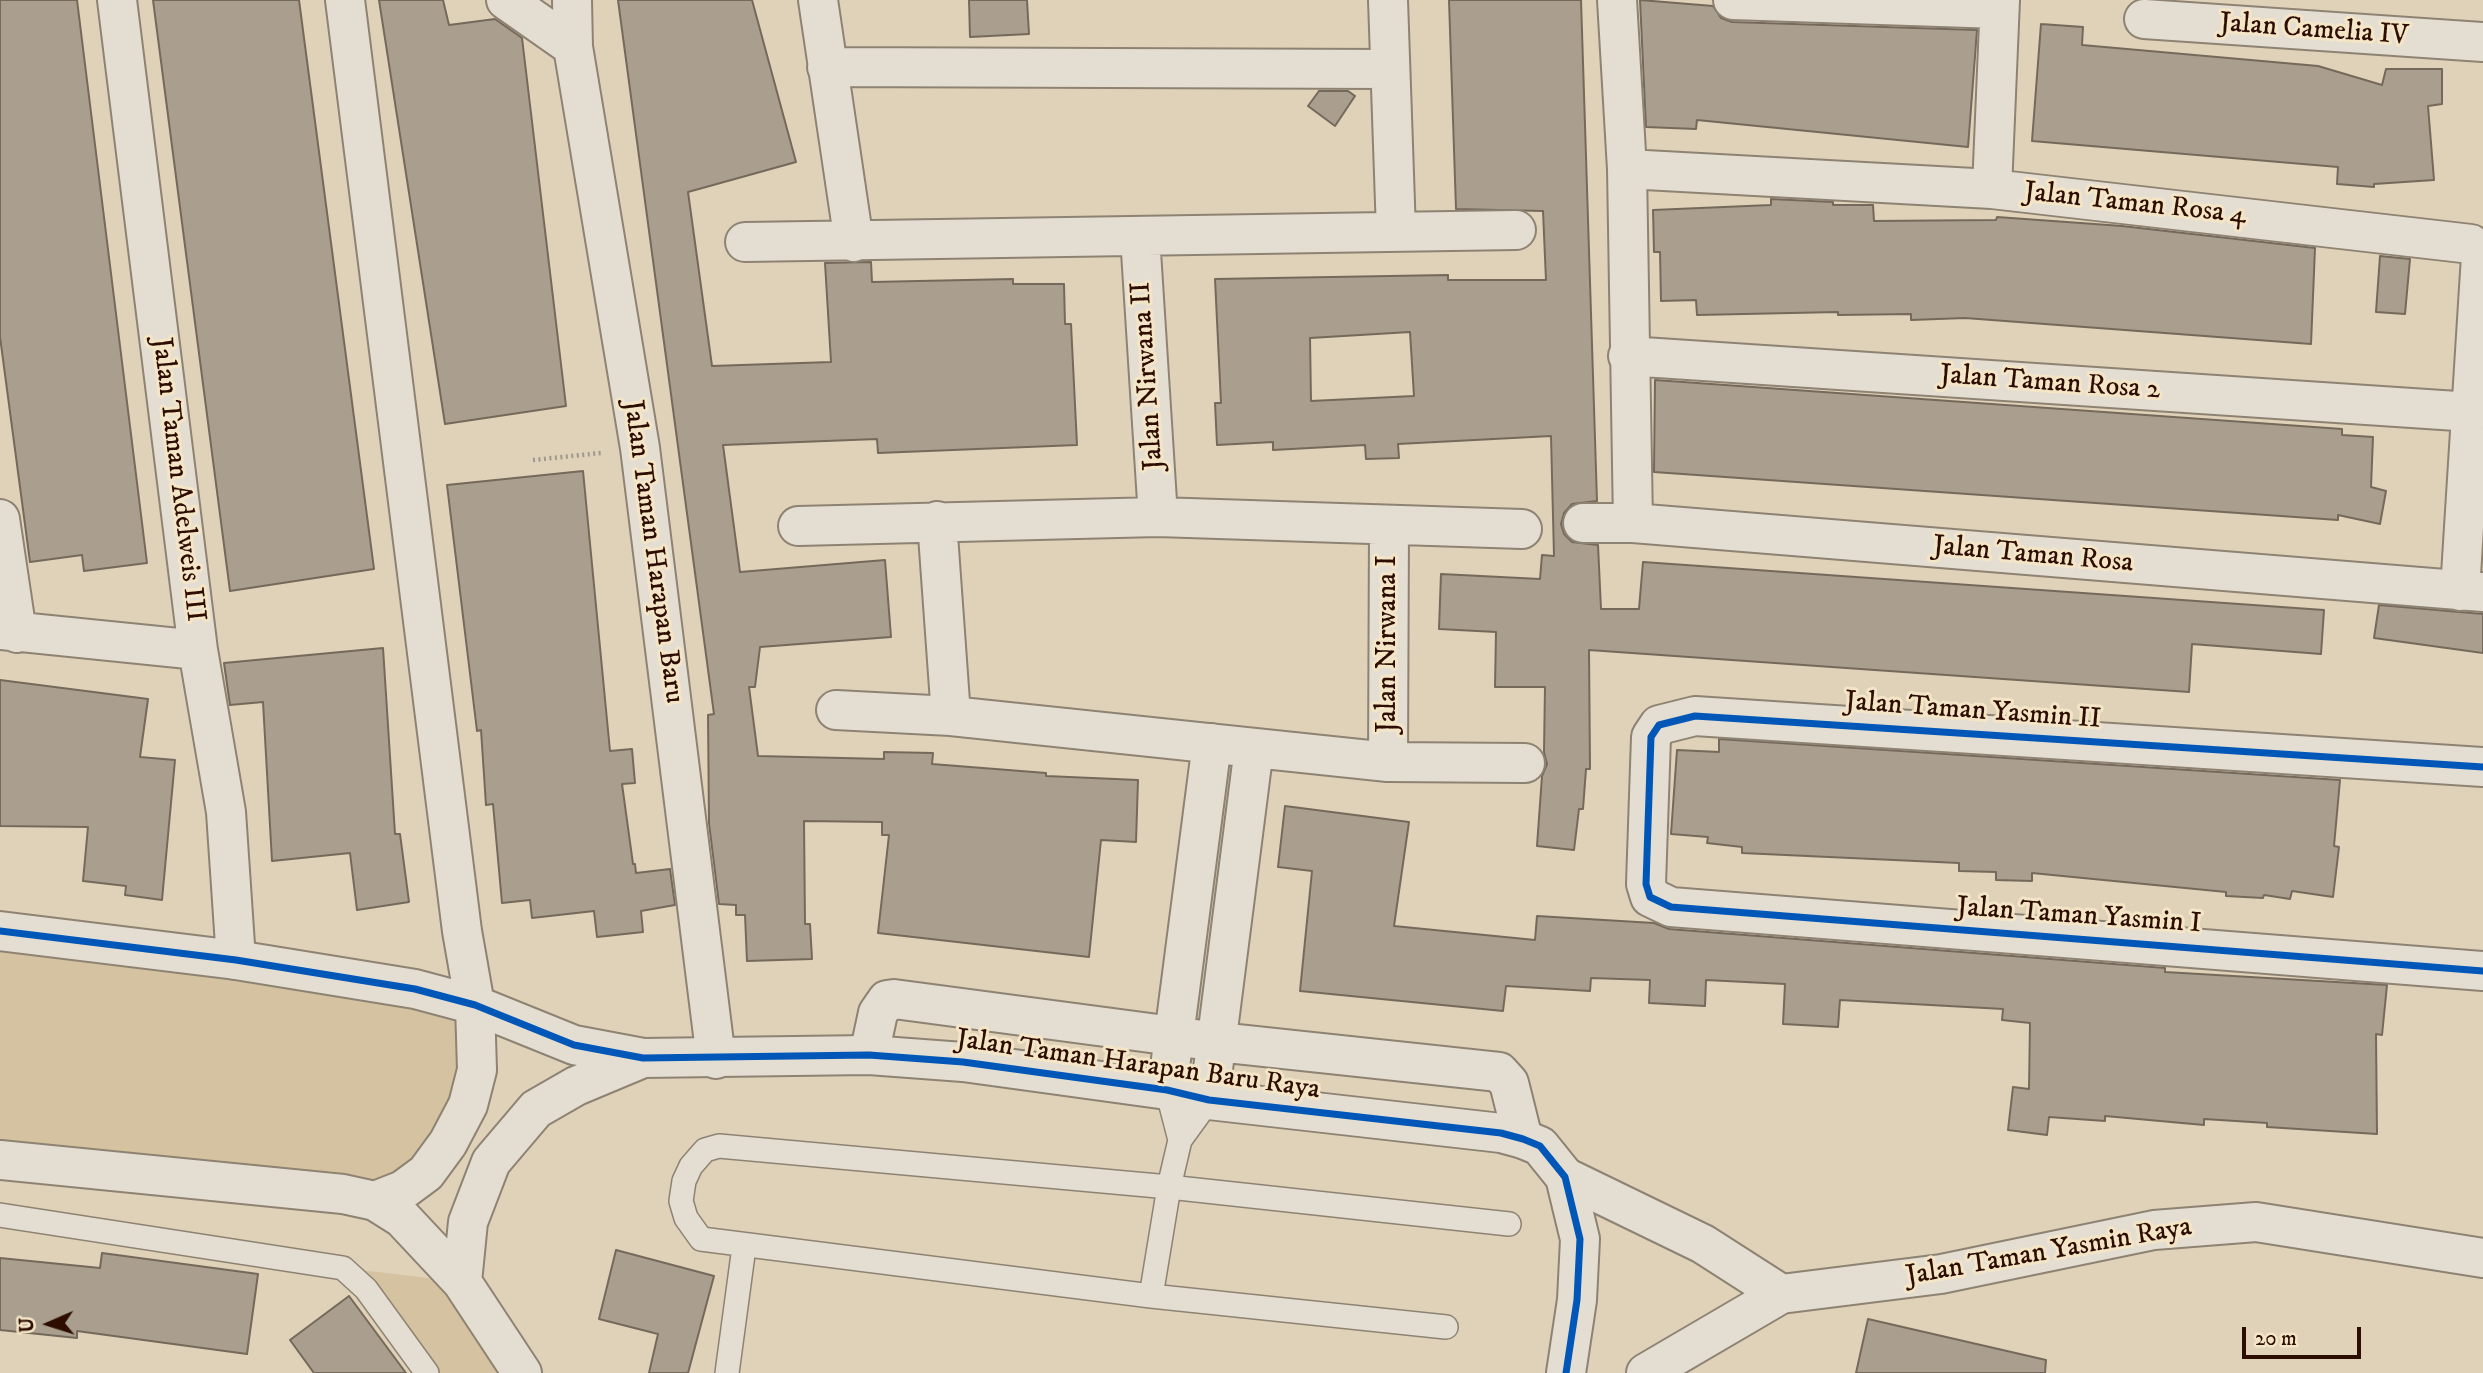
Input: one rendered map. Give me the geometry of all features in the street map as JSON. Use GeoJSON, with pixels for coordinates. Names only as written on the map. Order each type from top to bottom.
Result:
{"type":"FeatureCollection","features":[{"type":"Feature","properties":{"kind":"street","name":"Jalan Taman Adelweis III"},"geometry":{"type":"LineString","coordinates":[[117,0],[198,650],[226,812],[236,960]]}},
{"type":"Feature","properties":{"kind":"street"},"geometry":{"type":"LineString","coordinates":[[345,0],[462,930],[475,1005],[477,1070],[468,1105],[448,1143],[426,1173],[403,1190],[376,1201]]}},
{"type":"Feature","properties":{"kind":"street"},"geometry":{"type":"LineString","coordinates":[[506,0],[573,47]]}},
{"type":"Feature","properties":{"kind":"street","name":"Jalan Taman Harapan Baru"},"geometry":{"type":"LineString","coordinates":[[572,0],[573,47],[640,448],[716,1059]]}},
{"type":"Feature","properties":{"kind":"street"},"geometry":{"type":"LineString","coordinates":[[818,0],[854,242]]}},
{"type":"Feature","properties":{"kind":"street"},"geometry":{"type":"LineString","coordinates":[[1388,0],[1396,232]]}},
{"type":"Feature","properties":{"kind":"street"},"geometry":{"type":"LineString","coordinates":[[1617,0],[1627,169],[1628,356],[1633,523]]}},
{"type":"Feature","properties":{"kind":"street"},"geometry":{"type":"LineString","coordinates":[[1733,0],[1999,4],[1992,188]]}},
{"type":"Feature","properties":{"kind":"street","name":"Jalan Camelia IV"},"geometry":{"type":"LineString","coordinates":[[2144,19],[2483,42]]}},
{"type":"Feature","properties":{"kind":"street"},"geometry":{"type":"LineString","coordinates":[[827,67],[1389,69]]}},
{"type":"Feature","properties":{"kind":"street","name":"Jalan Taman Rosa 4"},"geometry":{"type":"LineString","coordinates":[[1627,169],[1992,188],[2471,244],[2480,256],[2472,412],[2472,591]]}},
{"type":"Feature","properties":{"kind":"street"},"geometry":{"type":"LineString","coordinates":[[745,242],[1516,230]]}},
{"type":"Feature","properties":{"kind":"street","name":"Jalan Nirwana II"},"geometry":{"type":"LineString","coordinates":[[1140,236],[1158,517]]}},
{"type":"Feature","properties":{"kind":"street","name":"Jalan Taman Rosa 2"},"geometry":{"type":"LineString","coordinates":[[1628,356],[2472,412]]}},
{"type":"Feature","properties":{"kind":"street"},"geometry":{"type":"LineString","coordinates":[[797,526],[1158,517],[1389,527],[1522,529]]}},
{"type":"Feature","properties":{"kind":"street"},"geometry":{"type":"LineString","coordinates":[[0,519],[8,631],[198,650]]}},
{"type":"Feature","properties":{"kind":"street"},"geometry":{"type":"LineString","coordinates":[[937,521],[951,716]]}},
{"type":"Feature","properties":{"kind":"street","name":"Jalan Taman Rosa"},"geometry":{"type":"LineString","coordinates":[[1583,523],[1633,523],[2472,591]]}},
{"type":"Feature","properties":{"kind":"street","name":"Jalan Nirwana I"},"geometry":{"type":"LineString","coordinates":[[1388,762],[1389,527]]}},
{"type":"Feature","properties":{"kind":"street"},"geometry":{"type":"LineString","coordinates":[[836,710],[951,716],[1388,762],[1525,764]]}},
{"type":"Feature","properties":{"kind":"street","name":"Jalan Taman Yasmin II"},"geometry":{"type":"LineString","coordinates":[[1671,907],[1650,897],[1646,884],[1651,737],[1659,725],[1695,716],[2483,767]]}},
{"type":"Feature","properties":{"kind":"street"},"geometry":{"type":"LineString","coordinates":[[1167,1090],[1212,743]]}},
{"type":"Feature","properties":{"kind":"street"},"geometry":{"type":"LineString","coordinates":[[1209,1100],[1254,748]]}},
{"type":"Feature","properties":{"kind":"street","name":"Jalan Taman Yasmin I"},"geometry":{"type":"LineString","coordinates":[[1671,907],[2483,971]]}},
{"type":"Feature","properties":{"kind":"street","name":"Jalan Taman Harapan Baru Raya"},"geometry":{"type":"LineString","coordinates":[[0,931],[236,960],[415,989],[475,1005],[575,1045],[643,1058],[869,1055],[963,1062],[1167,1090],[1209,1100],[1501,1133],[1523,1139],[1540,1146],[1565,1177],[1580,1239],[1577,1300],[1566,1373]]}},
{"type":"Feature","properties":{"kind":"street"},"geometry":{"type":"LineString","coordinates":[[869,1055],[878,1013],[887,1000],[894,999],[1174,1034],[1218,1042],[1499,1072],[1509,1083],[1523,1139]]}},
{"type":"Feature","properties":{"kind":"street"},"geometry":{"type":"LineString","coordinates":[[463,1282],[468,1222],[491,1162],[536,1110],[576,1086],[643,1058]]}},
{"type":"Feature","properties":{"kind":"street"},"geometry":{"type":"LineString","coordinates":[[0,1160],[343,1194],[376,1201],[402,1218],[463,1282],[522,1373]]}},
{"type":"Feature","properties":{"kind":"street"},"geometry":{"type":"LineString","coordinates":[[1565,1177],[1703,1244],[1781,1294]]}},
{"type":"Feature","properties":{"kind":"street","name":"Jalan Taman Yasmin Raya"},"geometry":{"type":"LineString","coordinates":[[1646,1373],[1781,1294],[1941,1274],[2154,1230],[2256,1222],[2483,1258]]}},
{"type":"Feature","properties":{"kind":"lane"},"geometry":{"type":"LineString","coordinates":[[1167,1090],[1181,1140]]}},
{"type":"Feature","properties":{"kind":"lane"},"geometry":{"type":"LineString","coordinates":[[1151,1296],[1169,1187],[1181,1140],[1209,1100]]}},
{"type":"Feature","properties":{"kind":"lane"},"geometry":{"type":"LineString","coordinates":[[1447,1327],[1151,1296],[744,1247],[701,1239],[686,1218],[681,1201],[684,1181],[691,1166],[705,1150],[719,1146],[1169,1187],[1508,1224]]}},
{"type":"Feature","properties":{"kind":"lane"},"geometry":{"type":"LineString","coordinates":[[0,1215],[343,1268],[366,1289],[427,1373]]}},
{"type":"Feature","properties":{"kind":"lane"},"geometry":{"type":"LineString","coordinates":[[727,1373],[744,1247]]}},
{"type":"Feature","properties":{"kind":"path"},"geometry":{"type":"LineString","coordinates":[[533,460],[640,448]]}},
{"type":"Feature","properties":{"kind":"shaded area"},"geometry":{"type":"Polygon","coordinates":[[[0,931],[475,1005],[477,1070],[403,1190],[0,1160],[0,931]]]}},
{"type":"Feature","properties":{"kind":"shaded area"},"geometry":{"type":"Polygon","coordinates":[[[343,1268],[462,1282],[522,1373],[427,1373],[343,1268]]]}},
{"type":"Feature","properties":{"kind":"building"},"geometry":{"type":"Polygon","coordinates":[[[0,0],[77,0],[147,563],[84,571],[82,555],[30,562],[0,337],[0,0]]]}},
{"type":"Feature","properties":{"kind":"building"},"geometry":{"type":"Polygon","coordinates":[[[153,0],[299,0],[374,569],[230,591],[153,0]]]}},
{"type":"Feature","properties":{"kind":"building"},"geometry":{"type":"Polygon","coordinates":[[[379,0],[443,0],[449,25],[495,19],[522,38],[566,406],[445,424],[379,0]]]}},
{"type":"Feature","properties":{"kind":"building"},"geometry":{"type":"Polygon","coordinates":[[[618,0],[752,0],[796,162],[688,192],[712,366],[831,362],[825,263],[871,262],[872,282],[1013,279],[1013,284],[1064,284],[1065,324],[1071,324],[1077,445],[878,453],[877,439],[723,445],[740,572],[885,560],[891,637],[760,647],[755,687],[749,687],[758,756],[884,759],[884,752],[933,753],[932,764],[1046,773],[1046,776],[1138,780],[1136,842],[1101,840],[1089,957],[878,933],[889,835],[882,835],[882,822],[804,821],[805,924],[810,924],[812,959],[747,961],[745,915],[736,915],[736,905],[719,904],[709,823],[708,715],[714,714],[618,0]]]}},
{"type":"Feature","properties":{"kind":"building"},"geometry":{"type":"Polygon","coordinates":[[[969,0],[1027,0],[1029,34],[970,37],[969,0]]]}},
{"type":"Feature","properties":{"kind":"building"},"geometry":{"type":"Polygon","coordinates":[[[1449,0],[1581,0],[1597,501],[1572,504],[1564,513],[1561,524],[1564,534],[1572,542],[1598,545],[1601,609],[1639,609],[1643,562],[2324,610],[2321,654],[2192,644],[2189,692],[1589,650],[1590,769],[1586,769],[1583,809],[1579,809],[1574,850],[1537,846],[1542,776],[1547,764],[1544,752],[1545,687],[1495,687],[1496,632],[1439,629],[1441,574],[1540,579],[1542,555],[1554,556],[1551,436],[1398,444],[1399,458],[1366,459],[1365,445],[1273,450],[1273,442],[1217,445],[1215,403],[1221,403],[1215,279],[1448,275],[1448,280],[1546,280],[1543,211],[1456,209],[1449,0]],[[1410,332],[1310,338],[1311,401],[1414,396],[1410,332]]]}},
{"type":"Feature","properties":{"kind":"building"},"geometry":{"type":"Polygon","coordinates":[[[1640,0],[1713,6],[1721,18],[1732,22],[1977,30],[1968,147],[1697,120],[1696,129],[1646,127],[1640,0]]]}},
{"type":"Feature","properties":{"kind":"building"},"geometry":{"type":"Polygon","coordinates":[[[2041,24],[2083,27],[2082,45],[2318,66],[2382,85],[2386,69],[2442,69],[2442,104],[2428,106],[2434,180],[2374,184],[2374,187],[2337,184],[2338,167],[2032,141],[2041,24]]]}},
{"type":"Feature","properties":{"kind":"building"},"geometry":{"type":"Polygon","coordinates":[[[1319,91],[1348,91],[1355,96],[1335,126],[1308,106],[1319,91]]]}},
{"type":"Feature","properties":{"kind":"building"},"geometry":{"type":"Polygon","coordinates":[[[1771,199],[1833,202],[1833,205],[1873,205],[1874,221],[1996,220],[1997,217],[2122,226],[2315,248],[2311,344],[1965,318],[1911,320],[1911,314],[1838,315],[1838,312],[1697,315],[1696,300],[1661,301],[1660,252],[1654,252],[1653,210],[1771,205],[1771,199]]]}},
{"type":"Feature","properties":{"kind":"building"},"geometry":{"type":"Polygon","coordinates":[[[2380,256],[2410,259],[2405,314],[2376,312],[2380,256]]]}},
{"type":"Feature","properties":{"kind":"building"},"geometry":{"type":"Polygon","coordinates":[[[1655,380],[2342,429],[2342,435],[2373,437],[2371,487],[2386,491],[2380,524],[2338,515],[2338,520],[1654,472],[1655,380]]]}},
{"type":"Feature","properties":{"kind":"building"},"geometry":{"type":"Polygon","coordinates":[[[583,471],[610,751],[632,749],[635,783],[622,784],[633,864],[636,873],[670,869],[675,905],[641,911],[643,932],[597,937],[594,911],[532,918],[530,900],[502,903],[493,804],[486,805],[481,730],[477,731],[447,485],[583,471]]]}},
{"type":"Feature","properties":{"kind":"building"},"geometry":{"type":"Polygon","coordinates":[[[2379,605],[2483,614],[2483,653],[2374,638],[2379,605]]]}},
{"type":"Feature","properties":{"kind":"building"},"geometry":{"type":"Polygon","coordinates":[[[383,648],[395,834],[400,834],[409,902],[357,910],[350,853],[272,861],[263,702],[230,705],[224,663],[383,648]]]}},
{"type":"Feature","properties":{"kind":"building"},"geometry":{"type":"Polygon","coordinates":[[[0,680],[148,699],[140,757],[175,760],[162,900],[125,895],[126,886],[83,881],[88,827],[0,826],[0,680]]]}},
{"type":"Feature","properties":{"kind":"building"},"geometry":{"type":"Polygon","coordinates":[[[1719,739],[2340,780],[2334,846],[2339,847],[2333,897],[2292,891],[2290,899],[2264,895],[2263,898],[2226,896],[2226,892],[2032,873],[2032,881],[1996,880],[1996,872],[1959,871],[1959,863],[1742,853],[1742,847],[1707,843],[1708,837],[1671,834],[1677,750],[1719,752],[1719,739]]]}},
{"type":"Feature","properties":{"kind":"building"},"geometry":{"type":"Polygon","coordinates":[[[1285,806],[1409,822],[1394,926],[1535,940],[1537,916],[1654,923],[1669,929],[2165,968],[2165,972],[2387,985],[2382,1035],[2376,1034],[2377,1134],[2267,1127],[2267,1123],[2204,1119],[2204,1125],[2105,1116],[2105,1121],[2049,1117],[2047,1135],[2008,1130],[2013,1087],[2029,1089],[2030,1023],[2002,1020],[2003,1009],[1840,1000],[1838,1027],[1783,1024],[1785,984],[1706,980],[1705,1006],[1649,1003],[1650,980],[1591,978],[1590,991],[1506,986],[1503,1011],[1300,991],[1312,871],[1278,867],[1285,806]]]}},
{"type":"Feature","properties":{"kind":"building"},"geometry":{"type":"Polygon","coordinates":[[[616,1250],[714,1276],[688,1373],[649,1373],[658,1334],[599,1319],[616,1250]]]}},
{"type":"Feature","properties":{"kind":"building"},"geometry":{"type":"Polygon","coordinates":[[[102,1253],[258,1274],[247,1354],[77,1331],[77,1338],[0,1330],[0,1258],[100,1268],[102,1253]]]}},
{"type":"Feature","properties":{"kind":"building"},"geometry":{"type":"Polygon","coordinates":[[[349,1296],[406,1373],[314,1373],[290,1340],[349,1296]]]}},
{"type":"Feature","properties":{"kind":"building"},"geometry":{"type":"Polygon","coordinates":[[[1868,1319],[2046,1360],[2045,1373],[1856,1373],[1868,1319]]]}},
{"type":"Feature","properties":{"kind":"cycle path"},"geometry":{"type":"LineString","coordinates":[[2483,767],[1695,716],[1659,725],[1651,737],[1646,884],[1650,897],[1671,907],[2483,971]]}},
{"type":"Feature","properties":{"kind":"cycle path"},"geometry":{"type":"LineString","coordinates":[[0,931],[236,960],[415,989],[475,1005],[574,1045],[643,1058],[869,1055],[963,1062],[1167,1090],[1209,1100],[1501,1133],[1523,1139],[1540,1146],[1565,1177],[1580,1239],[1577,1300],[1566,1373]]}}]}
